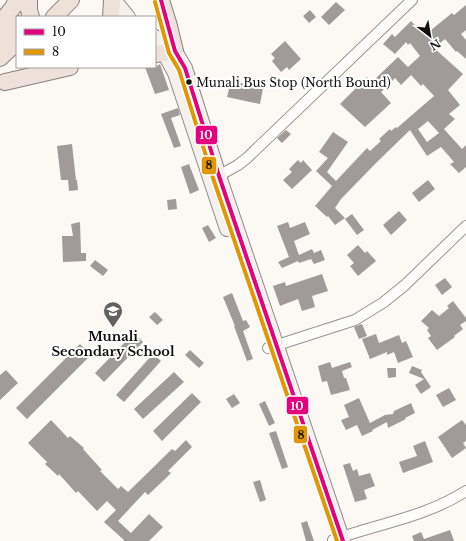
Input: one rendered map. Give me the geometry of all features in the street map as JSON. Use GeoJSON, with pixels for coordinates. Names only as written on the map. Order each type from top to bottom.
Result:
{"type":"FeatureCollection","features":[{"type":"Feature","properties":{"kind":"main road"},"geometry":{"type":"LineString","coordinates":[[0,24],[14,6],[16,0]]}},
{"type":"Feature","properties":{"kind":"main road"},"geometry":{"type":"LineString","coordinates":[[31,12],[58,0]]}},
{"type":"Feature","properties":{"kind":"main road"},"geometry":{"type":"LineString","coordinates":[[55,16],[71,0]]}},
{"type":"Feature","properties":{"kind":"main road"},"geometry":{"type":"LineString","coordinates":[[111,16],[113,0]]}},
{"type":"Feature","properties":{"kind":"main road"},"geometry":{"type":"LineString","coordinates":[[113,0],[127,16]]}},
{"type":"Feature","properties":{"kind":"main road"},"geometry":{"type":"LineString","coordinates":[[161,0],[169,26],[165,51]]}},
{"type":"Feature","properties":{"kind":"main road"},"geometry":{"type":"LineString","coordinates":[[2,79],[16,28]]}},
{"type":"Feature","properties":{"kind":"main road"},"geometry":{"type":"LineString","coordinates":[[156,38],[165,51],[175,73],[215,178],[337,540]]}},
{"type":"Feature","properties":{"kind":"main road"},"geometry":{"type":"LineString","coordinates":[[0,58],[12,46]]}},
{"type":"Feature","properties":{"kind":"main road"},"geometry":{"type":"LineString","coordinates":[[2,79],[20,68]]}},
{"type":"Feature","properties":{"kind":"main road"},"geometry":{"type":"LineString","coordinates":[[2,79],[64,68]]}},
{"type":"Feature","properties":{"kind":"street"},"geometry":{"type":"LineString","coordinates":[[215,178],[247,158],[412,0]]}},
{"type":"Feature","properties":{"kind":"street"},"geometry":{"type":"LineString","coordinates":[[272,347],[355,320],[384,302],[405,285],[466,226]]}},
{"type":"Feature","properties":{"kind":"street"},"geometry":{"type":"LineString","coordinates":[[337,540],[420,513],[441,505],[466,491]]}},
{"type":"Feature","properties":{"kind":"building"},"geometry":{"type":"Polygon","coordinates":[[[336,2],[345,10],[329,25],[321,17],[336,2]]]}},
{"type":"Feature","properties":{"kind":"building"},"geometry":{"type":"Polygon","coordinates":[[[466,5],[466,30],[461,34],[466,40],[466,59],[457,51],[456,52],[445,39],[434,48],[463,74],[448,90],[460,105],[449,114],[455,119],[444,129],[462,149],[466,145],[466,167],[459,173],[450,164],[454,162],[441,147],[427,156],[410,130],[341,199],[335,208],[345,218],[335,225],[328,216],[327,217],[315,206],[332,186],[316,171],[328,158],[319,152],[333,132],[348,142],[327,172],[336,181],[367,148],[370,151],[381,141],[379,139],[390,129],[391,131],[396,127],[397,128],[434,96],[423,84],[421,86],[411,75],[401,85],[395,78],[381,92],[391,103],[365,127],[340,104],[367,77],[372,82],[398,57],[408,67],[420,56],[410,43],[408,45],[406,42],[395,54],[383,44],[392,34],[395,37],[411,21],[425,35],[452,13],[454,15],[466,5]],[[428,121],[418,129],[427,142],[439,133],[428,121]]]}},
{"type":"Feature","properties":{"kind":"building"},"geometry":{"type":"Polygon","coordinates":[[[310,10],[316,17],[309,23],[303,16],[310,10]]]}},
{"type":"Feature","properties":{"kind":"building"},"geometry":{"type":"Polygon","coordinates":[[[285,41],[301,59],[289,70],[287,67],[281,72],[272,61],[275,58],[271,54],[285,41]]]}},
{"type":"Feature","properties":{"kind":"building"},"geometry":{"type":"Polygon","coordinates":[[[160,64],[169,90],[155,94],[145,68],[156,68],[160,64]]]}},
{"type":"Feature","properties":{"kind":"building"},"geometry":{"type":"Polygon","coordinates":[[[231,81],[263,88],[260,104],[227,97],[231,81]]]}},
{"type":"Feature","properties":{"kind":"building"},"geometry":{"type":"Polygon","coordinates":[[[178,108],[180,115],[171,118],[181,146],[174,148],[161,114],[178,108]]]}},
{"type":"Feature","properties":{"kind":"building"},"geometry":{"type":"Polygon","coordinates":[[[286,130],[291,134],[282,143],[277,138],[286,130]]]}},
{"type":"Feature","properties":{"kind":"building"},"geometry":{"type":"Polygon","coordinates":[[[72,144],[78,190],[69,191],[68,180],[61,180],[57,146],[72,144]]]}},
{"type":"Feature","properties":{"kind":"building"},"geometry":{"type":"Polygon","coordinates":[[[298,160],[301,163],[303,160],[312,170],[292,189],[283,180],[292,172],[289,169],[298,160]]]}},
{"type":"Feature","properties":{"kind":"building"},"geometry":{"type":"Polygon","coordinates":[[[189,164],[199,190],[190,194],[181,167],[189,164]]]}},
{"type":"Feature","properties":{"kind":"building"},"geometry":{"type":"Polygon","coordinates":[[[428,180],[435,189],[419,202],[412,193],[428,180]]]}},
{"type":"Feature","properties":{"kind":"building"},"geometry":{"type":"Polygon","coordinates":[[[176,199],[177,209],[168,210],[167,200],[176,199]]]}},
{"type":"Feature","properties":{"kind":"building"},"geometry":{"type":"Polygon","coordinates":[[[399,211],[407,220],[391,235],[383,225],[399,211]]]}},
{"type":"Feature","properties":{"kind":"building"},"geometry":{"type":"Polygon","coordinates":[[[352,214],[364,230],[357,235],[345,219],[352,214]]]}},
{"type":"Feature","properties":{"kind":"building"},"geometry":{"type":"Polygon","coordinates":[[[80,222],[81,253],[86,253],[86,261],[63,262],[62,236],[73,236],[71,224],[80,222]]]}},
{"type":"Feature","properties":{"kind":"building"},"geometry":{"type":"Polygon","coordinates":[[[288,222],[290,228],[305,222],[310,234],[294,241],[299,255],[312,249],[314,253],[321,250],[325,260],[314,264],[311,259],[299,263],[298,261],[282,268],[278,262],[289,257],[277,226],[288,222]]]}},
{"type":"Feature","properties":{"kind":"building"},"geometry":{"type":"Polygon","coordinates":[[[208,225],[216,238],[209,242],[202,228],[208,225]]]}},
{"type":"Feature","properties":{"kind":"building"},"geometry":{"type":"Polygon","coordinates":[[[358,245],[365,253],[367,251],[376,261],[358,276],[350,266],[354,263],[347,255],[358,245]]]}},
{"type":"Feature","properties":{"kind":"building"},"geometry":{"type":"Polygon","coordinates":[[[95,260],[108,270],[103,276],[90,266],[95,260]]]}},
{"type":"Feature","properties":{"kind":"building"},"geometry":{"type":"Polygon","coordinates":[[[322,274],[328,291],[312,296],[315,307],[302,311],[298,299],[280,306],[273,286],[285,282],[286,286],[322,274]]]}},
{"type":"Feature","properties":{"kind":"building"},"geometry":{"type":"Polygon","coordinates":[[[445,278],[452,287],[442,295],[435,285],[445,278]]]}},
{"type":"Feature","properties":{"kind":"building"},"geometry":{"type":"Polygon","coordinates":[[[232,293],[243,321],[246,320],[250,327],[243,331],[253,359],[247,361],[223,297],[232,293]]]}},
{"type":"Feature","properties":{"kind":"building"},"geometry":{"type":"Polygon","coordinates":[[[453,301],[466,318],[466,321],[460,325],[463,329],[454,336],[455,337],[437,350],[428,338],[431,336],[427,330],[429,328],[421,321],[432,310],[439,316],[449,308],[447,306],[453,301]]]}},
{"type":"Feature","properties":{"kind":"building"},"geometry":{"type":"Polygon","coordinates":[[[155,312],[163,320],[157,325],[149,317],[155,312]]]}},
{"type":"Feature","properties":{"kind":"building"},"geometry":{"type":"Polygon","coordinates":[[[362,324],[367,336],[359,339],[354,327],[362,324]]]}},
{"type":"Feature","properties":{"kind":"building"},"geometry":{"type":"Polygon","coordinates":[[[134,333],[143,342],[104,382],[95,373],[134,333]]]}},
{"type":"Feature","properties":{"kind":"building"},"geometry":{"type":"Polygon","coordinates":[[[376,334],[379,343],[399,335],[402,343],[406,341],[413,357],[398,363],[394,352],[387,355],[387,352],[370,359],[362,339],[376,334]]]}},
{"type":"Feature","properties":{"kind":"building"},"geometry":{"type":"Polygon","coordinates":[[[80,344],[91,355],[27,419],[16,408],[80,344]]]}},
{"type":"Feature","properties":{"kind":"building"},"geometry":{"type":"Polygon","coordinates":[[[190,350],[204,363],[199,368],[185,355],[190,350]]]}},
{"type":"Feature","properties":{"kind":"building"},"geometry":{"type":"Polygon","coordinates":[[[153,354],[161,361],[124,402],[116,395],[153,354]]]}},
{"type":"Feature","properties":{"kind":"building"},"geometry":{"type":"Polygon","coordinates":[[[330,362],[332,368],[350,362],[352,367],[342,371],[350,390],[331,395],[327,381],[322,382],[318,366],[330,362]]]}},
{"type":"Feature","properties":{"kind":"building"},"geometry":{"type":"Polygon","coordinates":[[[412,366],[422,370],[421,372],[431,387],[421,394],[415,385],[424,379],[409,373],[412,366]]]}},
{"type":"Feature","properties":{"kind":"building"},"geometry":{"type":"Polygon","coordinates":[[[387,368],[396,368],[396,377],[388,378],[387,368]]]}},
{"type":"Feature","properties":{"kind":"building"},"geometry":{"type":"Polygon","coordinates":[[[6,370],[18,383],[0,400],[0,375],[6,370]]]}},
{"type":"Feature","properties":{"kind":"building"},"geometry":{"type":"Polygon","coordinates":[[[174,372],[184,382],[143,419],[134,409],[174,372]]]}},
{"type":"Feature","properties":{"kind":"building"},"geometry":{"type":"Polygon","coordinates":[[[449,388],[456,400],[443,407],[436,395],[449,388]]]}},
{"type":"Feature","properties":{"kind":"building"},"geometry":{"type":"Polygon","coordinates":[[[192,393],[201,402],[162,441],[153,431],[192,393]]]}},
{"type":"Feature","properties":{"kind":"building"},"geometry":{"type":"Polygon","coordinates":[[[234,394],[240,403],[232,408],[226,399],[234,394]]]}},
{"type":"Feature","properties":{"kind":"building"},"geometry":{"type":"Polygon","coordinates":[[[359,398],[370,423],[385,415],[393,414],[394,411],[411,403],[415,413],[388,428],[387,422],[362,436],[357,425],[346,430],[341,420],[349,417],[344,405],[359,398]]]}},
{"type":"Feature","properties":{"kind":"building"},"geometry":{"type":"Polygon","coordinates":[[[265,401],[275,423],[269,426],[259,404],[265,401]]]}},
{"type":"Feature","properties":{"kind":"building"},"geometry":{"type":"Polygon","coordinates":[[[51,420],[68,438],[70,436],[84,448],[83,449],[102,470],[100,471],[118,489],[121,486],[128,492],[172,449],[175,451],[186,440],[192,447],[168,471],[171,473],[164,480],[148,495],[145,492],[118,521],[131,533],[149,514],[163,527],[149,541],[123,541],[124,540],[104,522],[116,510],[107,501],[97,511],[78,491],[76,493],[59,474],[58,476],[45,464],[47,462],[28,443],[51,420]]]}},
{"type":"Feature","properties":{"kind":"building"},"geometry":{"type":"Polygon","coordinates":[[[462,420],[466,425],[466,441],[463,443],[466,448],[452,458],[438,437],[462,420]]]}},
{"type":"Feature","properties":{"kind":"building"},"geometry":{"type":"Polygon","coordinates":[[[276,431],[288,467],[282,469],[269,433],[276,431]]]}},
{"type":"Feature","properties":{"kind":"building"},"geometry":{"type":"Polygon","coordinates":[[[425,441],[433,462],[403,473],[399,462],[417,456],[413,446],[425,441]]]}},
{"type":"Feature","properties":{"kind":"building"},"geometry":{"type":"Polygon","coordinates":[[[350,463],[353,471],[357,469],[359,476],[370,473],[375,486],[364,490],[367,499],[355,502],[343,465],[350,463]]]}},
{"type":"Feature","properties":{"kind":"building"},"geometry":{"type":"Polygon","coordinates":[[[260,480],[266,500],[260,502],[253,482],[260,480]]]}},
{"type":"Feature","properties":{"kind":"building"},"geometry":{"type":"Polygon","coordinates":[[[307,521],[314,541],[306,541],[301,523],[307,521]]]}},
{"type":"Feature","properties":{"kind":"building"},"geometry":{"type":"Polygon","coordinates":[[[450,530],[454,541],[414,541],[412,536],[421,532],[424,539],[450,530]]]}},
{"type":"Feature","properties":{"kind":"transit line","name":"10"},"geometry":{"type":"LineString","coordinates":[[161,0],[175,51],[185,68],[219,176],[343,541]]}},
{"type":"Feature","properties":{"kind":"transit line","name":"8"},"geometry":{"type":"LineString","coordinates":[[155,2],[169,53],[179,70],[213,178],[337,541]]}},
{"type":"Feature","properties":{"kind":"place","name":"Munali Bus Stop (North Bound)"},"geometry":{"type":"Point","coordinates":[189,82]}},
{"type":"Feature","properties":{"kind":"place","name":"Munali Secondary School"},"geometry":{"type":"Point","coordinates":[113,328]}}]}
